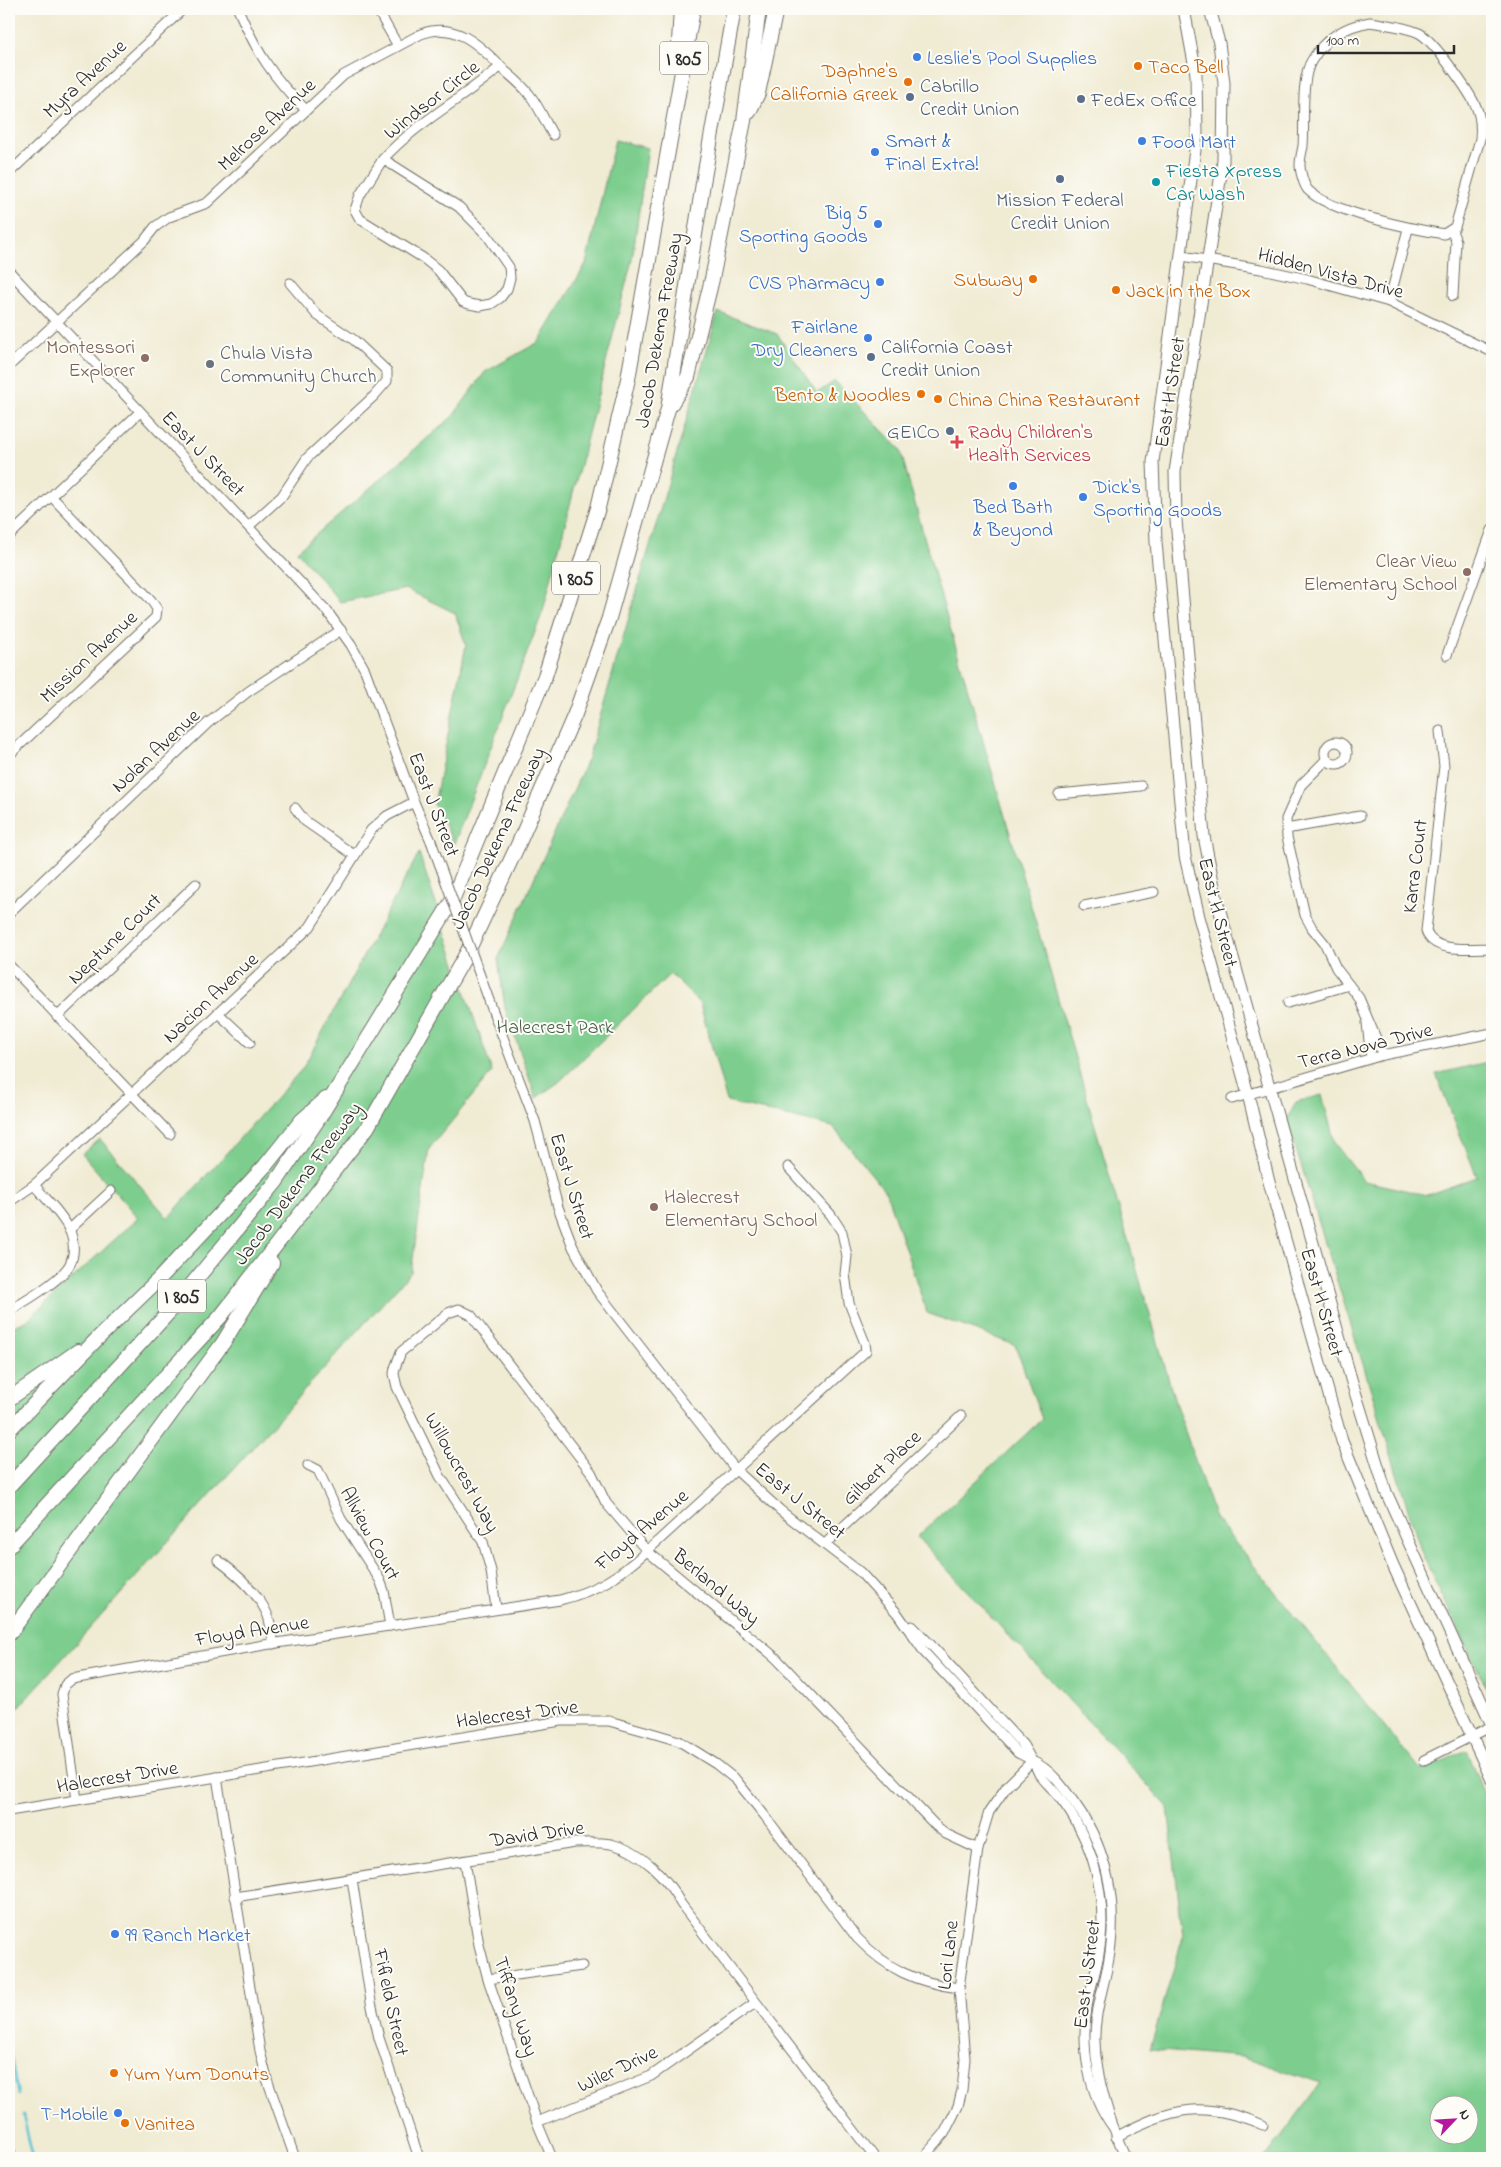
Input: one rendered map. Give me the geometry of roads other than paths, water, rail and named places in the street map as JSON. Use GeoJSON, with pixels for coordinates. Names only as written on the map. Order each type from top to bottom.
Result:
{"type":"FeatureCollection","features":[{"type":"Feature","properties":{"kind":"highway"},"geometry":{"type":"LineString","coordinates":[[675,108],[681,9]]}},
{"type":"Feature","properties":{"kind":"highway","name":"Jacob Dekema Freeway"},"geometry":{"type":"LineString","coordinates":[[9,1486],[170,1311],[276,1182],[336,1090],[451,903],[545,676],[598,508],[628,379],[693,9]]}},
{"type":"Feature","properties":{"kind":"highway","name":"Jacob Dekema Freeway"},"geometry":{"type":"LineString","coordinates":[[9,1546],[221,1316],[368,1128],[467,953],[518,845],[576,714],[609,618],[668,408],[703,183],[734,9]]}},
{"type":"Feature","properties":{"kind":"highway"},"geometry":{"type":"LineString","coordinates":[[668,408],[688,377],[712,279],[744,121],[759,9]]}},
{"type":"Feature","properties":{"kind":"highway"},"geometry":{"type":"LineString","coordinates":[[744,121],[758,93],[776,9]]}},
{"type":"Feature","properties":{"kind":"highway"},"geometry":{"type":"LineString","coordinates":[[9,1430],[99,1337],[159,1279],[265,1166],[302,1120],[336,1090]]}},
{"type":"Feature","properties":{"kind":"highway"},"geometry":{"type":"LineString","coordinates":[[9,1634],[223,1343],[311,1201]]}},
{"type":"Feature","properties":{"kind":"highway"},"geometry":{"type":"LineString","coordinates":[[9,1399],[99,1337]]}},
{"type":"Feature","properties":{"kind":"main road","name":"East H Street"},"geometry":{"type":"LineString","coordinates":[[1184,9],[1196,74],[1197,135],[1153,462],[1156,542],[1185,856],[1198,917],[1248,1094],[1268,1182],[1342,1441],[1399,1580],[1492,1780]]}},
{"type":"Feature","properties":{"kind":"main road","name":"East H Street"},"geometry":{"type":"LineString","coordinates":[[1210,9],[1219,42],[1224,83],[1223,161],[1176,472],[1176,520],[1204,836],[1216,897],[1351,1379],[1386,1492],[1492,1726]]}},
{"type":"Feature","properties":{"kind":"main road"},"geometry":{"type":"LineString","coordinates":[[9,2151],[10,2158]]}},
{"type":"Feature","properties":{"kind":"street","name":"Myra Avenue"},"geometry":{"type":"LineString","coordinates":[[9,173],[183,9]]}},
{"type":"Feature","properties":{"kind":"street"},"geometry":{"type":"LineString","coordinates":[[238,9],[252,41],[271,72],[306,110]]}},
{"type":"Feature","properties":{"kind":"street"},"geometry":{"type":"LineString","coordinates":[[377,9],[398,46]]}},
{"type":"Feature","properties":{"kind":"street"},"geometry":{"type":"LineString","coordinates":[[1370,22],[1401,27],[1420,34],[1433,45],[1477,108],[1481,124],[1480,139],[1456,227],[1452,231],[1444,234],[1408,229],[1340,207],[1320,198],[1307,189],[1300,167],[1303,146],[1306,70],[1328,40],[1343,30],[1361,23],[1370,22]]}},
{"type":"Feature","properties":{"kind":"street","name":"Melrose Avenue"},"geometry":{"type":"LineString","coordinates":[[9,366],[144,241],[161,222],[208,203],[344,75],[427,32],[447,30],[467,37],[530,94],[553,135]]}},
{"type":"Feature","properties":{"kind":"street","name":"Windsor Circle"},"geometry":{"type":"LineString","coordinates":[[383,160],[458,207],[487,235],[509,267],[509,284],[500,298],[491,304],[480,306],[464,302],[438,270],[423,258],[360,219],[355,210],[360,195],[383,160],[398,143],[427,120],[476,88],[501,66]]}},
{"type":"Feature","properties":{"kind":"street"},"geometry":{"type":"LineString","coordinates":[[1389,302],[1408,229]]}},
{"type":"Feature","properties":{"kind":"street"},"geometry":{"type":"LineString","coordinates":[[1452,231],[1456,241],[1453,296]]}},
{"type":"Feature","properties":{"kind":"street","name":"Hidden Vista Drive"},"geometry":{"type":"LineString","coordinates":[[1182,256],[1307,279],[1389,302],[1492,352]]}},
{"type":"Feature","properties":{"kind":"street","name":"East J Street"},"geometry":{"type":"LineString","coordinates":[[9,271],[320,602],[341,630],[364,670],[414,802],[431,841],[535,1121],[558,1207],[573,1247],[589,1279],[618,1320],[736,1470],[781,1511],[853,1564],[1023,1745],[1032,1761],[1043,1766],[1082,1814],[1098,1846],[1109,1881],[1112,1901],[1111,1941],[1096,2015],[1095,2041],[1099,2078],[1116,2136],[1126,2158]]}},
{"type":"Feature","properties":{"kind":"street"},"geometry":{"type":"LineString","coordinates":[[249,526],[282,496],[306,458],[374,396],[387,381],[387,371],[354,340],[317,316],[290,283]]}},
{"type":"Feature","properties":{"kind":"street"},"geometry":{"type":"LineString","coordinates":[[9,536],[140,412]]}},
{"type":"Feature","properties":{"kind":"street","name":"Mission Avenue"},"geometry":{"type":"LineString","coordinates":[[9,756],[156,617],[157,609],[151,600],[52,496]]}},
{"type":"Feature","properties":{"kind":"street"},"geometry":{"type":"LineString","coordinates":[[1447,655],[1492,530]]}},
{"type":"Feature","properties":{"kind":"street","name":"Nolan Avenue"},"geometry":{"type":"LineString","coordinates":[[9,913],[208,723],[249,691],[341,630]]}},
{"type":"Feature","properties":{"kind":"street","name":"Karra Court"},"geometry":{"type":"LineString","coordinates":[[1440,731],[1444,766],[1426,931],[1432,942],[1442,947],[1492,948]]}},
{"type":"Feature","properties":{"kind":"street"},"geometry":{"type":"LineString","coordinates":[[1327,759],[1301,786],[1286,819],[1286,829],[1305,916],[1325,944],[1336,968],[1365,1010],[1383,1055]]}},
{"type":"Feature","properties":{"kind":"street"},"geometry":{"type":"LineString","coordinates":[[1059,794],[1141,786]]}},
{"type":"Feature","properties":{"kind":"street","name":"Nacion Avenue"},"geometry":{"type":"LineString","coordinates":[[9,1202],[34,1185],[310,927],[371,830],[378,822],[395,810],[414,802]]}},
{"type":"Feature","properties":{"kind":"street"},"geometry":{"type":"LineString","coordinates":[[295,808],[305,821],[354,855]]}},
{"type":"Feature","properties":{"kind":"street"},"geometry":{"type":"LineString","coordinates":[[1286,829],[1360,816]]}},
{"type":"Feature","properties":{"kind":"street","name":"Neptune Court"},"geometry":{"type":"LineString","coordinates":[[57,1018],[196,884]]}},
{"type":"Feature","properties":{"kind":"street"},"geometry":{"type":"LineString","coordinates":[[1084,906],[1154,892]]}},
{"type":"Feature","properties":{"kind":"street"},"geometry":{"type":"LineString","coordinates":[[9,965],[57,1018],[170,1134]]}},
{"type":"Feature","properties":{"kind":"street"},"geometry":{"type":"LineString","coordinates":[[1288,1003],[1348,985]]}},
{"type":"Feature","properties":{"kind":"street"},"geometry":{"type":"LineString","coordinates":[[1365,1010],[1371,1058]]}},
{"type":"Feature","properties":{"kind":"street"},"geometry":{"type":"LineString","coordinates":[[218,1014],[250,1043]]}},
{"type":"Feature","properties":{"kind":"street","name":"Terra Nova Drive"},"geometry":{"type":"LineString","coordinates":[[1232,1099],[1371,1058],[1492,1033]]}},
{"type":"Feature","properties":{"kind":"street","name":"Floyd Avenue"},"geometry":{"type":"LineString","coordinates":[[78,1800],[62,1694],[65,1684],[72,1679],[84,1675],[496,1608],[560,1600],[586,1593],[612,1580],[647,1551],[866,1351],[865,1343],[849,1303],[845,1274],[847,1256],[842,1232],[830,1215],[788,1167]]}},
{"type":"Feature","properties":{"kind":"street"},"geometry":{"type":"LineString","coordinates":[[9,1311],[36,1294],[70,1265],[74,1249],[70,1230],[34,1185]]}},
{"type":"Feature","properties":{"kind":"street"},"geometry":{"type":"LineString","coordinates":[[70,1230],[111,1191]]}},
{"type":"Feature","properties":{"kind":"street","name":"Willowcrest Way"},"geometry":{"type":"LineString","coordinates":[[470,1315],[459,1309],[448,1313],[401,1352],[394,1374],[397,1387],[440,1476],[483,1542],[491,1571],[496,1608]]}},
{"type":"Feature","properties":{"kind":"street","name":"Berland Way"},"geometry":{"type":"LineString","coordinates":[[470,1315],[591,1472],[606,1503],[647,1551],[776,1658],[934,1825],[946,1834],[978,1849]]}},
{"type":"Feature","properties":{"kind":"street","name":"Gilbert Place"},"geometry":{"type":"LineString","coordinates":[[825,1544],[961,1416]]}},
{"type":"Feature","properties":{"kind":"street","name":"Allview Court"},"geometry":{"type":"LineString","coordinates":[[308,1465],[318,1470],[341,1519],[380,1580],[384,1591],[390,1626]]}},
{"type":"Feature","properties":{"kind":"street"},"geometry":{"type":"LineString","coordinates":[[218,1560],[238,1574],[260,1603],[268,1616],[274,1644]]}},
{"type":"Feature","properties":{"kind":"street","name":"Halecrest Drive"},"geometry":{"type":"LineString","coordinates":[[9,1811],[561,1721],[609,1721],[679,1741],[716,1764],[736,1780],[857,1938],[882,1961],[911,1977],[959,1988]]}},
{"type":"Feature","properties":{"kind":"street"},"geometry":{"type":"LineString","coordinates":[[1424,1760],[1492,1726]]}},
{"type":"Feature","properties":{"kind":"street","name":"Lori Lane"},"geometry":{"type":"LineString","coordinates":[[923,2158],[944,2134],[958,2106],[962,2090],[965,2059],[959,1988],[978,1849],[989,1812],[1007,1786],[1032,1761]]}},
{"type":"Feature","properties":{"kind":"street"},"geometry":{"type":"LineString","coordinates":[[217,1777],[260,2050],[268,2080],[295,2158]]}},
{"type":"Feature","properties":{"kind":"street","name":"David Drive"},"geometry":{"type":"LineString","coordinates":[[235,1897],[575,1843],[598,1842],[625,1848],[647,1861],[664,1878],[681,1904],[875,2158]]}},
{"type":"Feature","properties":{"kind":"street","name":"Tiffany Way"},"geometry":{"type":"LineString","coordinates":[[465,1861],[479,1945],[488,1978],[537,2122],[552,2158]]}},
{"type":"Feature","properties":{"kind":"street","name":"Fifield Street"},"geometry":{"type":"LineString","coordinates":[[352,1879],[378,2038],[419,2158]]}},
{"type":"Feature","properties":{"kind":"street"},"geometry":{"type":"LineString","coordinates":[[488,1978],[582,1966]]}},
{"type":"Feature","properties":{"kind":"street","name":"Wiler Drive"},"geometry":{"type":"LineString","coordinates":[[537,2122],[651,2076],[756,2003]]}},
{"type":"Feature","properties":{"kind":"street"},"geometry":{"type":"LineString","coordinates":[[1116,2136],[1158,2116],[1171,2112],[1195,2109],[1223,2111],[1263,2125]]}},
{"type":"Feature","properties":{"kind":"waterway"},"geometry":{"type":"LineString","coordinates":[[9,2047],[18,2095]]}},
{"type":"Feature","properties":{"kind":"waterway"},"geometry":{"type":"LineString","coordinates":[[23,2115],[33,2158]]}},
{"type":"Feature","properties":{"kind":"place","name":"Leslie's Pool Supplies"},"geometry":{"type":"Point","coordinates":[917,57]}},
{"type":"Feature","properties":{"kind":"place","name":"Taco Bell"},"geometry":{"type":"Point","coordinates":[1138,66]}},
{"type":"Feature","properties":{"kind":"place","name":"Daphne's California Greek"},"geometry":{"type":"Point","coordinates":[908,82]}},
{"type":"Feature","properties":{"kind":"place","name":"Cabrillo Credit Union"},"geometry":{"type":"Point","coordinates":[910,97]}},
{"type":"Feature","properties":{"kind":"place","name":"FedEx Office"},"geometry":{"type":"Point","coordinates":[1081,99]}},
{"type":"Feature","properties":{"kind":"place","name":"Food Mart"},"geometry":{"type":"Point","coordinates":[1142,141]}},
{"type":"Feature","properties":{"kind":"place","name":"Smart & Final Extra!"},"geometry":{"type":"Point","coordinates":[875,152]}},
{"type":"Feature","properties":{"kind":"place","name":"Mission Federal Credit Union"},"geometry":{"type":"Point","coordinates":[1060,179]}},
{"type":"Feature","properties":{"kind":"place","name":"Fiesta Xpress Car Wash"},"geometry":{"type":"Point","coordinates":[1156,182]}},
{"type":"Feature","properties":{"kind":"place","name":"Big 5 Sporting Goods"},"geometry":{"type":"Point","coordinates":[878,224]}},
{"type":"Feature","properties":{"kind":"place","name":"Subway"},"geometry":{"type":"Point","coordinates":[1033,279]}},
{"type":"Feature","properties":{"kind":"place","name":"CVS Pharmacy"},"geometry":{"type":"Point","coordinates":[880,282]}},
{"type":"Feature","properties":{"kind":"place","name":"Jack in the Box"},"geometry":{"type":"Point","coordinates":[1116,290]}},
{"type":"Feature","properties":{"kind":"place","name":"Fairlane Dry Cleaners"},"geometry":{"type":"Point","coordinates":[868,338]}},
{"type":"Feature","properties":{"kind":"place","name":"California Coast Credit Union"},"geometry":{"type":"Point","coordinates":[871,357]}},
{"type":"Feature","properties":{"kind":"place","name":"Montessori Explorer"},"geometry":{"type":"Point","coordinates":[145,358]}},
{"type":"Feature","properties":{"kind":"place","name":"Chula Vista Community Church"},"geometry":{"type":"Point","coordinates":[210,364]}},
{"type":"Feature","properties":{"kind":"place","name":"Bento & Noodles"},"geometry":{"type":"Point","coordinates":[921,394]}},
{"type":"Feature","properties":{"kind":"place","name":"China China Restaurant"},"geometry":{"type":"Point","coordinates":[938,399]}},
{"type":"Feature","properties":{"kind":"place","name":"GEICO"},"geometry":{"type":"Point","coordinates":[950,431]}},
{"type":"Feature","properties":{"kind":"place","name":"Rady Children's Health Services"},"geometry":{"type":"Point","coordinates":[957,442]}},
{"type":"Feature","properties":{"kind":"place","name":"Bed Bath & Beyond"},"geometry":{"type":"Point","coordinates":[1013,486]}},
{"type":"Feature","properties":{"kind":"place","name":"Dick's Sporting Goods"},"geometry":{"type":"Point","coordinates":[1083,497]}},
{"type":"Feature","properties":{"kind":"place","name":"Clear View Elementary School"},"geometry":{"type":"Point","coordinates":[1467,572]}},
{"type":"Feature","properties":{"kind":"place","name":"Halecrest Elementary School"},"geometry":{"type":"Point","coordinates":[654,1207]}},
{"type":"Feature","properties":{"kind":"place","name":"99 Ranch Market"},"geometry":{"type":"Point","coordinates":[115,1934]}},
{"type":"Feature","properties":{"kind":"place","name":"Yum Yum Donuts"},"geometry":{"type":"Point","coordinates":[114,2073]}},
{"type":"Feature","properties":{"kind":"place","name":"T-Mobile"},"geometry":{"type":"Point","coordinates":[118,2113]}},
{"type":"Feature","properties":{"kind":"place","name":"Vanitea"},"geometry":{"type":"Point","coordinates":[125,2123]}},
{"type":"Feature","properties":{"kind":"park label","name":"Halecrest Park"},"geometry":{"type":"Point","coordinates":[555,1026]}}]}
